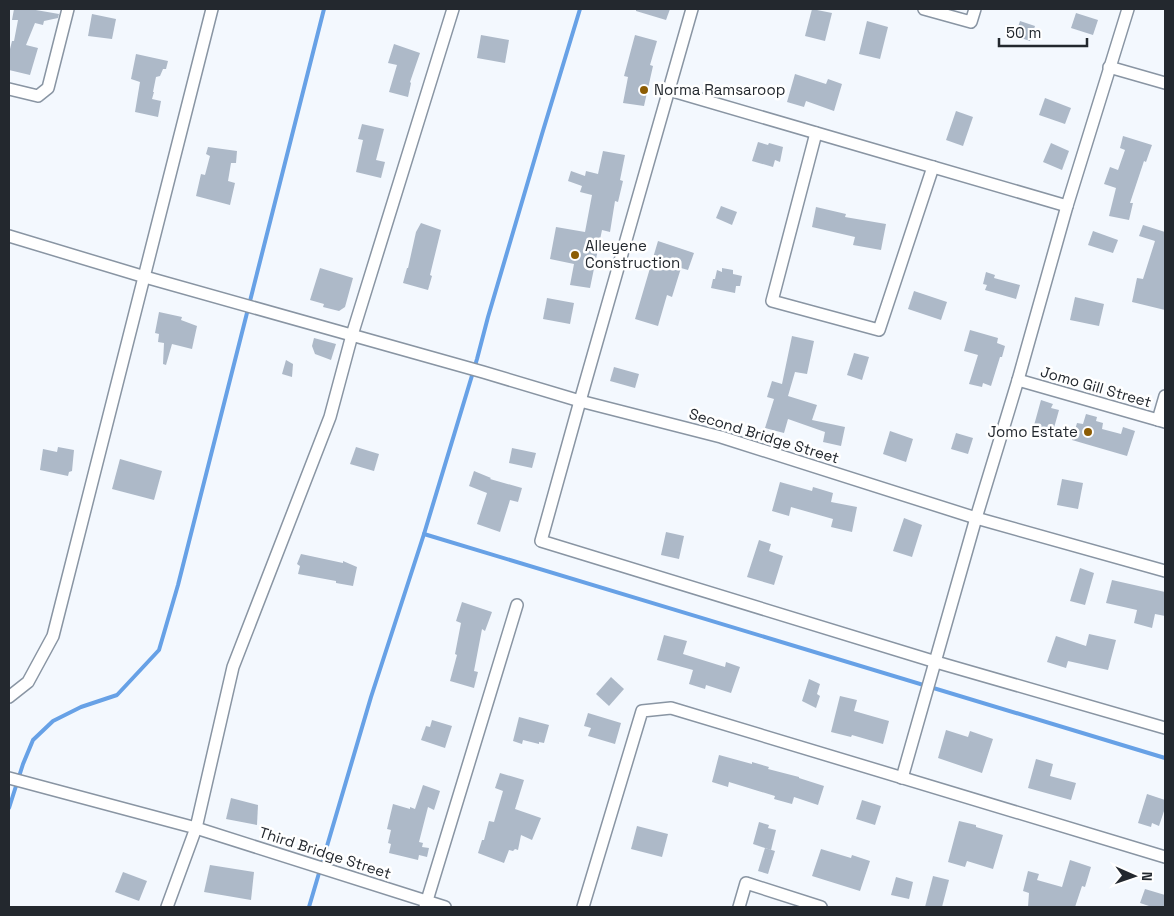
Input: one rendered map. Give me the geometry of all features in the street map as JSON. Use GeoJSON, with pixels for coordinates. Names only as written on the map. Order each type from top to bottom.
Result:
{"type":"FeatureCollection","features":[{"type":"Feature","properties":{"kind":"street"},"geometry":{"type":"LineString","coordinates":[[9,90],[38,96],[48,88],[68,9]]}},
{"type":"Feature","properties":{"kind":"street"},"geometry":{"type":"LineString","coordinates":[[9,697],[28,682],[53,636],[212,9]]}},
{"type":"Feature","properties":{"kind":"street"},"geometry":{"type":"LineString","coordinates":[[167,907],[196,828],[233,667],[330,416],[352,335],[453,9]]}},
{"type":"Feature","properties":{"kind":"street"},"geometry":{"type":"LineString","coordinates":[[692,9],[541,541],[936,662],[1165,728]]}},
{"type":"Feature","properties":{"kind":"street"},"geometry":{"type":"LineString","coordinates":[[924,9],[971,22],[975,9]]}},
{"type":"Feature","properties":{"kind":"street"},"geometry":{"type":"LineString","coordinates":[[902,778],[976,518],[1018,380],[1066,206],[1128,9]]}},
{"type":"Feature","properties":{"kind":"street"},"geometry":{"type":"LineString","coordinates":[[1109,67],[1165,84]]}},
{"type":"Feature","properties":{"kind":"street"},"geometry":{"type":"LineString","coordinates":[[669,90],[1066,206]]}},
{"type":"Feature","properties":{"kind":"street"},"geometry":{"type":"LineString","coordinates":[[816,133],[772,301],[878,330],[933,167]]}},
{"type":"Feature","properties":{"kind":"street","name":"Second Bridge Street"},"geometry":{"type":"LineString","coordinates":[[10,240],[464,366],[580,401],[721,437],[976,518],[1165,571]]}},
{"type":"Feature","properties":{"kind":"street","name":"Jomo Gill Street"},"geometry":{"type":"LineString","coordinates":[[1018,380],[1162,421]]}},
{"type":"Feature","properties":{"kind":"street"},"geometry":{"type":"LineString","coordinates":[[1162,421],[1165,396]]}},
{"type":"Feature","properties":{"kind":"street"},"geometry":{"type":"LineString","coordinates":[[426,904],[517,605]]}},
{"type":"Feature","properties":{"kind":"street"},"geometry":{"type":"LineString","coordinates":[[583,907],[642,711],[671,708],[1165,857]]}},
{"type":"Feature","properties":{"kind":"street","name":"Third Bridge Street"},"geometry":{"type":"LineString","coordinates":[[9,778],[196,828],[426,904],[445,907]]}},
{"type":"Feature","properties":{"kind":"street"},"geometry":{"type":"LineString","coordinates":[[739,907],[746,884],[820,907]]}},
{"type":"Feature","properties":{"kind":"building"},"geometry":{"type":"Polygon","coordinates":[[[14,9],[30,9],[59,14],[58,18],[44,21],[43,25],[35,23],[26,45],[38,48],[30,75],[9,70],[9,53],[12,41],[14,41],[18,20],[12,20],[14,9]]]}},
{"type":"Feature","properties":{"kind":"building"},"geometry":{"type":"Polygon","coordinates":[[[636,9],[670,9],[666,20],[636,11],[636,9]]]}},
{"type":"Feature","properties":{"kind":"building"},"geometry":{"type":"Polygon","coordinates":[[[812,9],[832,13],[825,41],[805,36],[812,9]]]}},
{"type":"Feature","properties":{"kind":"building"},"geometry":{"type":"Polygon","coordinates":[[[1076,13],[1098,20],[1093,35],[1071,28],[1076,13]]]}},
{"type":"Feature","properties":{"kind":"building"},"geometry":{"type":"Polygon","coordinates":[[[92,14],[116,19],[112,39],[88,36],[92,14]]]}},
{"type":"Feature","properties":{"kind":"building"},"geometry":{"type":"Polygon","coordinates":[[[867,21],[888,27],[880,59],[859,54],[867,21]]]}},
{"type":"Feature","properties":{"kind":"building"},"geometry":{"type":"Polygon","coordinates":[[[1020,21],[1035,26],[1030,41],[1015,36],[1020,21]]]}},
{"type":"Feature","properties":{"kind":"building"},"geometry":{"type":"Polygon","coordinates":[[[481,35],[509,40],[505,63],[477,58],[481,35]]]}},
{"type":"Feature","properties":{"kind":"building"},"geometry":{"type":"Polygon","coordinates":[[[635,35],[657,41],[650,65],[653,66],[644,106],[623,103],[628,77],[624,76],[635,35]]]}},
{"type":"Feature","properties":{"kind":"building"},"geometry":{"type":"Polygon","coordinates":[[[394,44],[420,53],[410,82],[408,97],[389,92],[397,65],[388,63],[394,44]]]}},
{"type":"Feature","properties":{"kind":"building"},"geometry":{"type":"Polygon","coordinates":[[[136,54],[168,61],[166,69],[163,69],[160,76],[156,77],[153,92],[152,99],[161,101],[158,117],[135,112],[140,82],[131,79],[136,54]]]}},
{"type":"Feature","properties":{"kind":"building"},"geometry":{"type":"Polygon","coordinates":[[[795,74],[826,84],[828,79],[842,84],[834,111],[806,101],[804,107],[787,102],[795,74]]]}},
{"type":"Feature","properties":{"kind":"building"},"geometry":{"type":"Polygon","coordinates":[[[1045,98],[1071,108],[1065,124],[1039,115],[1045,98]]]}},
{"type":"Feature","properties":{"kind":"building"},"geometry":{"type":"Polygon","coordinates":[[[956,111],[973,117],[963,146],[946,140],[956,111]]]}},
{"type":"Feature","properties":{"kind":"building"},"geometry":{"type":"Polygon","coordinates":[[[362,124],[384,129],[376,160],[385,162],[381,178],[356,172],[363,140],[358,139],[362,124]]]}},
{"type":"Feature","properties":{"kind":"building"},"geometry":{"type":"Polygon","coordinates":[[[1123,136],[1152,145],[1146,162],[1144,161],[1130,203],[1133,203],[1129,220],[1109,216],[1116,188],[1104,184],[1110,167],[1118,170],[1125,150],[1120,148],[1123,136]]]}},
{"type":"Feature","properties":{"kind":"building"},"geometry":{"type":"Polygon","coordinates":[[[758,142],[783,147],[780,162],[775,160],[773,167],[752,161],[758,142]]]}},
{"type":"Feature","properties":{"kind":"building"},"geometry":{"type":"Polygon","coordinates":[[[1051,143],[1069,151],[1062,170],[1043,162],[1051,143]]]}},
{"type":"Feature","properties":{"kind":"building"},"geometry":{"type":"Polygon","coordinates":[[[208,147],[237,151],[236,163],[231,163],[228,181],[235,183],[230,205],[196,196],[201,174],[205,175],[210,156],[206,154],[208,147]]]}},
{"type":"Feature","properties":{"kind":"building"},"geometry":{"type":"Polygon","coordinates":[[[603,151],[625,155],[620,180],[623,181],[618,202],[615,201],[610,232],[602,230],[590,288],[570,285],[574,264],[550,259],[556,227],[585,232],[592,195],[580,192],[582,186],[568,181],[571,171],[585,176],[586,171],[598,174],[603,151]]]}},
{"type":"Feature","properties":{"kind":"building"},"geometry":{"type":"Polygon","coordinates":[[[721,206],[737,212],[732,225],[716,218],[721,206]]]}},
{"type":"Feature","properties":{"kind":"building"},"geometry":{"type":"Polygon","coordinates":[[[816,207],[846,214],[845,217],[886,224],[881,250],[853,245],[855,237],[812,227],[816,207]]]}},
{"type":"Feature","properties":{"kind":"building"},"geometry":{"type":"Polygon","coordinates":[[[421,223],[441,230],[428,290],[403,283],[416,232],[421,223]]]}},
{"type":"Feature","properties":{"kind":"building"},"geometry":{"type":"Polygon","coordinates":[[[1143,225],[1165,232],[1165,310],[1132,302],[1137,278],[1143,279],[1155,241],[1139,236],[1143,225]]]}},
{"type":"Feature","properties":{"kind":"building"},"geometry":{"type":"Polygon","coordinates":[[[1093,231],[1118,240],[1113,253],[1088,245],[1093,231]]]}},
{"type":"Feature","properties":{"kind":"building"},"geometry":{"type":"Polygon","coordinates":[[[658,241],[694,253],[688,270],[681,268],[672,297],[667,295],[658,326],[635,319],[658,241]]]}},
{"type":"Feature","properties":{"kind":"building"},"geometry":{"type":"Polygon","coordinates":[[[320,268],[353,278],[345,307],[339,311],[323,307],[324,304],[310,300],[320,268]]]}},
{"type":"Feature","properties":{"kind":"building"},"geometry":{"type":"Polygon","coordinates":[[[722,268],[733,270],[733,274],[742,276],[740,286],[736,286],[735,293],[711,288],[717,270],[722,272],[722,268]]]}},
{"type":"Feature","properties":{"kind":"building"},"geometry":{"type":"Polygon","coordinates":[[[986,272],[995,275],[994,278],[1020,285],[1016,299],[985,290],[987,285],[983,284],[986,272]]]}},
{"type":"Feature","properties":{"kind":"building"},"geometry":{"type":"Polygon","coordinates":[[[914,291],[947,302],[941,320],[908,309],[914,291]]]}},
{"type":"Feature","properties":{"kind":"building"},"geometry":{"type":"Polygon","coordinates":[[[1075,297],[1104,304],[1099,326],[1070,320],[1075,297]]]}},
{"type":"Feature","properties":{"kind":"building"},"geometry":{"type":"Polygon","coordinates":[[[547,298],[574,303],[570,324],[543,319],[547,298]]]}},
{"type":"Feature","properties":{"kind":"building"},"geometry":{"type":"Polygon","coordinates":[[[159,312],[182,317],[181,320],[197,326],[192,349],[172,344],[166,365],[163,364],[164,343],[158,342],[159,334],[155,333],[159,312]]]}},
{"type":"Feature","properties":{"kind":"building"},"geometry":{"type":"Polygon","coordinates":[[[970,330],[998,338],[997,343],[1005,346],[991,386],[983,383],[982,387],[969,384],[978,355],[964,351],[970,330]]]}},
{"type":"Feature","properties":{"kind":"building"},"geometry":{"type":"Polygon","coordinates":[[[792,336],[814,341],[807,374],[795,372],[788,396],[817,405],[812,420],[845,427],[841,446],[823,442],[825,432],[788,419],[784,433],[765,428],[774,399],[767,397],[772,381],[782,384],[792,336]]]}},
{"type":"Feature","properties":{"kind":"building"},"geometry":{"type":"Polygon","coordinates":[[[314,338],[336,344],[331,360],[315,354],[312,346],[314,338]]]}},
{"type":"Feature","properties":{"kind":"building"},"geometry":{"type":"Polygon","coordinates":[[[854,353],[869,357],[862,380],[847,375],[854,353]]]}},
{"type":"Feature","properties":{"kind":"building"},"geometry":{"type":"Polygon","coordinates":[[[286,360],[293,364],[292,377],[282,374],[286,360]]]}},
{"type":"Feature","properties":{"kind":"building"},"geometry":{"type":"Polygon","coordinates":[[[614,367],[639,374],[635,388],[610,381],[614,367]]]}},
{"type":"Feature","properties":{"kind":"building"},"geometry":{"type":"Polygon","coordinates":[[[1041,400],[1053,404],[1051,408],[1059,410],[1052,435],[1033,429],[1041,400]]]}},
{"type":"Feature","properties":{"kind":"building"},"geometry":{"type":"Polygon","coordinates":[[[1086,414],[1097,417],[1096,421],[1103,423],[1102,429],[1121,434],[1123,427],[1135,431],[1127,456],[1072,440],[1077,423],[1083,424],[1086,414]]]}},
{"type":"Feature","properties":{"kind":"building"},"geometry":{"type":"Polygon","coordinates":[[[890,431],[913,439],[906,462],[883,454],[890,431]]]}},
{"type":"Feature","properties":{"kind":"building"},"geometry":{"type":"Polygon","coordinates":[[[956,433],[973,438],[968,454],[951,449],[956,433]]]}},
{"type":"Feature","properties":{"kind":"building"},"geometry":{"type":"Polygon","coordinates":[[[58,447],[74,450],[72,471],[69,472],[68,476],[40,470],[43,449],[57,452],[58,447]]]}},
{"type":"Feature","properties":{"kind":"building"},"geometry":{"type":"Polygon","coordinates":[[[356,447],[379,454],[374,471],[350,464],[356,447]]]}},
{"type":"Feature","properties":{"kind":"building"},"geometry":{"type":"Polygon","coordinates":[[[512,448],[536,453],[532,468],[509,463],[512,448]]]}},
{"type":"Feature","properties":{"kind":"building"},"geometry":{"type":"Polygon","coordinates":[[[120,459],[162,471],[154,500],[112,489],[120,459]]]}},
{"type":"Feature","properties":{"kind":"building"},"geometry":{"type":"Polygon","coordinates":[[[474,471],[490,479],[522,488],[518,502],[510,500],[500,532],[477,524],[487,493],[469,486],[474,471]]]}},
{"type":"Feature","properties":{"kind":"building"},"geometry":{"type":"Polygon","coordinates":[[[1062,479],[1083,483],[1078,509],[1057,505],[1062,479]]]}},
{"type":"Feature","properties":{"kind":"building"},"geometry":{"type":"Polygon","coordinates":[[[780,482],[812,491],[813,487],[833,493],[831,502],[857,507],[852,532],[831,527],[833,519],[791,507],[789,516],[772,511],[780,482]]]}},
{"type":"Feature","properties":{"kind":"building"},"geometry":{"type":"Polygon","coordinates":[[[904,518],[922,525],[912,557],[893,551],[904,518]]]}},
{"type":"Feature","properties":{"kind":"building"},"geometry":{"type":"Polygon","coordinates":[[[666,532],[684,536],[679,559],[661,555],[666,532]]]}},
{"type":"Feature","properties":{"kind":"building"},"geometry":{"type":"Polygon","coordinates":[[[759,540],[771,544],[769,551],[783,556],[774,585],[747,577],[759,540]]]}},
{"type":"Feature","properties":{"kind":"building"},"geometry":{"type":"Polygon","coordinates":[[[301,554],[343,563],[343,561],[357,567],[353,586],[298,574],[300,566],[297,564],[301,554]]]}},
{"type":"Feature","properties":{"kind":"building"},"geometry":{"type":"Polygon","coordinates":[[[1080,568],[1094,573],[1085,605],[1070,601],[1080,568]]]}},
{"type":"Feature","properties":{"kind":"building"},"geometry":{"type":"Polygon","coordinates":[[[1112,580],[1165,592],[1165,616],[1155,614],[1152,628],[1134,623],[1137,610],[1106,603],[1112,580]]]}},
{"type":"Feature","properties":{"kind":"building"},"geometry":{"type":"Polygon","coordinates":[[[462,602],[492,612],[485,631],[482,629],[474,671],[478,672],[474,688],[450,681],[457,655],[455,654],[461,623],[456,621],[462,602]]]}},
{"type":"Feature","properties":{"kind":"building"},"geometry":{"type":"Polygon","coordinates":[[[1089,634],[1116,640],[1108,670],[1068,661],[1066,668],[1047,662],[1056,636],[1086,646],[1089,634]]]}},
{"type":"Feature","properties":{"kind":"building"},"geometry":{"type":"Polygon","coordinates":[[[664,635],[687,641],[683,654],[725,667],[726,662],[740,667],[731,693],[706,685],[705,689],[689,684],[693,670],[657,660],[664,635]]]}},
{"type":"Feature","properties":{"kind":"building"},"geometry":{"type":"Polygon","coordinates":[[[611,677],[624,689],[609,706],[596,694],[611,677]]]}},
{"type":"Feature","properties":{"kind":"building"},"geometry":{"type":"Polygon","coordinates":[[[809,679],[820,684],[817,694],[820,696],[816,708],[802,701],[809,679]]]}},
{"type":"Feature","properties":{"kind":"building"},"geometry":{"type":"Polygon","coordinates":[[[840,696],[857,700],[854,711],[889,721],[883,744],[852,735],[851,737],[831,732],[840,696]]]}},
{"type":"Feature","properties":{"kind":"building"},"geometry":{"type":"Polygon","coordinates":[[[588,713],[621,723],[615,744],[588,736],[591,728],[584,726],[588,713]]]}},
{"type":"Feature","properties":{"kind":"building"},"geometry":{"type":"Polygon","coordinates":[[[519,717],[549,725],[544,743],[539,742],[539,744],[523,740],[522,744],[513,741],[519,717]]]}},
{"type":"Feature","properties":{"kind":"building"},"geometry":{"type":"Polygon","coordinates":[[[432,720],[452,726],[445,748],[421,740],[426,726],[430,727],[432,720]]]}},
{"type":"Feature","properties":{"kind":"building"},"geometry":{"type":"Polygon","coordinates":[[[946,730],[968,737],[970,731],[993,739],[982,773],[938,758],[946,730]]]}},
{"type":"Feature","properties":{"kind":"building"},"geometry":{"type":"Polygon","coordinates":[[[719,755],[769,767],[768,769],[824,786],[818,805],[794,797],[792,804],[774,799],[775,796],[729,782],[728,787],[712,782],[719,755]]]}},
{"type":"Feature","properties":{"kind":"building"},"geometry":{"type":"Polygon","coordinates":[[[1036,759],[1053,764],[1050,776],[1076,783],[1071,800],[1028,788],[1036,759]]]}},
{"type":"Feature","properties":{"kind":"building"},"geometry":{"type":"Polygon","coordinates":[[[500,773],[524,780],[515,809],[541,818],[532,840],[521,835],[518,850],[509,850],[504,863],[478,853],[489,821],[494,822],[503,791],[495,788],[500,773]]]}},
{"type":"Feature","properties":{"kind":"building"},"geometry":{"type":"Polygon","coordinates":[[[423,785],[440,791],[434,810],[428,807],[419,842],[423,843],[422,847],[429,848],[427,857],[419,855],[418,860],[389,853],[391,844],[388,843],[391,830],[387,829],[393,804],[415,809],[423,785]]]}},
{"type":"Feature","properties":{"kind":"building"},"geometry":{"type":"Polygon","coordinates":[[[1147,794],[1165,800],[1165,808],[1159,826],[1152,823],[1151,827],[1138,823],[1147,794]]]}},
{"type":"Feature","properties":{"kind":"building"},"geometry":{"type":"Polygon","coordinates":[[[231,798],[258,805],[257,825],[226,819],[231,798]]]}},
{"type":"Feature","properties":{"kind":"building"},"geometry":{"type":"Polygon","coordinates":[[[862,800],[881,806],[875,825],[856,819],[862,800]]]}},
{"type":"Feature","properties":{"kind":"building"},"geometry":{"type":"Polygon","coordinates":[[[959,821],[1003,835],[993,869],[967,861],[965,867],[948,862],[959,821]]]}},
{"type":"Feature","properties":{"kind":"building"},"geometry":{"type":"Polygon","coordinates":[[[759,822],[769,825],[768,828],[776,830],[771,850],[753,844],[759,822]]]}},
{"type":"Feature","properties":{"kind":"building"},"geometry":{"type":"Polygon","coordinates":[[[637,826],[668,834],[662,857],[631,849],[637,826]]]}},
{"type":"Feature","properties":{"kind":"building"},"geometry":{"type":"Polygon","coordinates":[[[765,848],[775,851],[768,874],[758,871],[765,848]]]}},
{"type":"Feature","properties":{"kind":"building"},"geometry":{"type":"Polygon","coordinates":[[[821,849],[851,858],[852,855],[870,861],[860,891],[812,876],[821,849]]]}},
{"type":"Feature","properties":{"kind":"building"},"geometry":{"type":"Polygon","coordinates":[[[1070,860],[1091,867],[1085,887],[1082,886],[1075,907],[1028,907],[1029,893],[1023,891],[1028,871],[1039,874],[1037,880],[1062,887],[1070,860]]]}},
{"type":"Feature","properties":{"kind":"building"},"geometry":{"type":"Polygon","coordinates":[[[210,865],[254,872],[251,900],[204,892],[210,865]]]}},
{"type":"Feature","properties":{"kind":"building"},"geometry":{"type":"Polygon","coordinates":[[[123,872],[147,881],[139,901],[115,892],[123,872]]]}},
{"type":"Feature","properties":{"kind":"building"},"geometry":{"type":"Polygon","coordinates":[[[933,876],[949,880],[942,907],[925,907],[933,876]]]}},
{"type":"Feature","properties":{"kind":"building"},"geometry":{"type":"Polygon","coordinates":[[[896,877],[913,882],[909,899],[891,895],[896,877]]]}},
{"type":"Feature","properties":{"kind":"building"},"geometry":{"type":"Polygon","coordinates":[[[1145,889],[1165,895],[1164,907],[1152,907],[1140,903],[1145,889]]]}},
{"type":"Feature","properties":{"kind":"waterway"},"geometry":{"type":"LineString","coordinates":[[9,808],[33,740],[53,721],[81,707],[117,695],[159,650],[178,585],[324,9]]}},
{"type":"Feature","properties":{"kind":"waterway"},"geometry":{"type":"LineString","coordinates":[[309,907],[371,697],[424,534],[477,359],[580,9]]}},
{"type":"Feature","properties":{"kind":"waterway"},"geometry":{"type":"LineString","coordinates":[[424,534],[1165,758]]}},
{"type":"Feature","properties":{"kind":"place","name":"Norma Ramsaroop"},"geometry":{"type":"Point","coordinates":[644,90]}},
{"type":"Feature","properties":{"kind":"place","name":"Alleyene Construction"},"geometry":{"type":"Point","coordinates":[575,255]}},
{"type":"Feature","properties":{"kind":"place","name":"Jomo Estate"},"geometry":{"type":"Point","coordinates":[1088,432]}}]}
